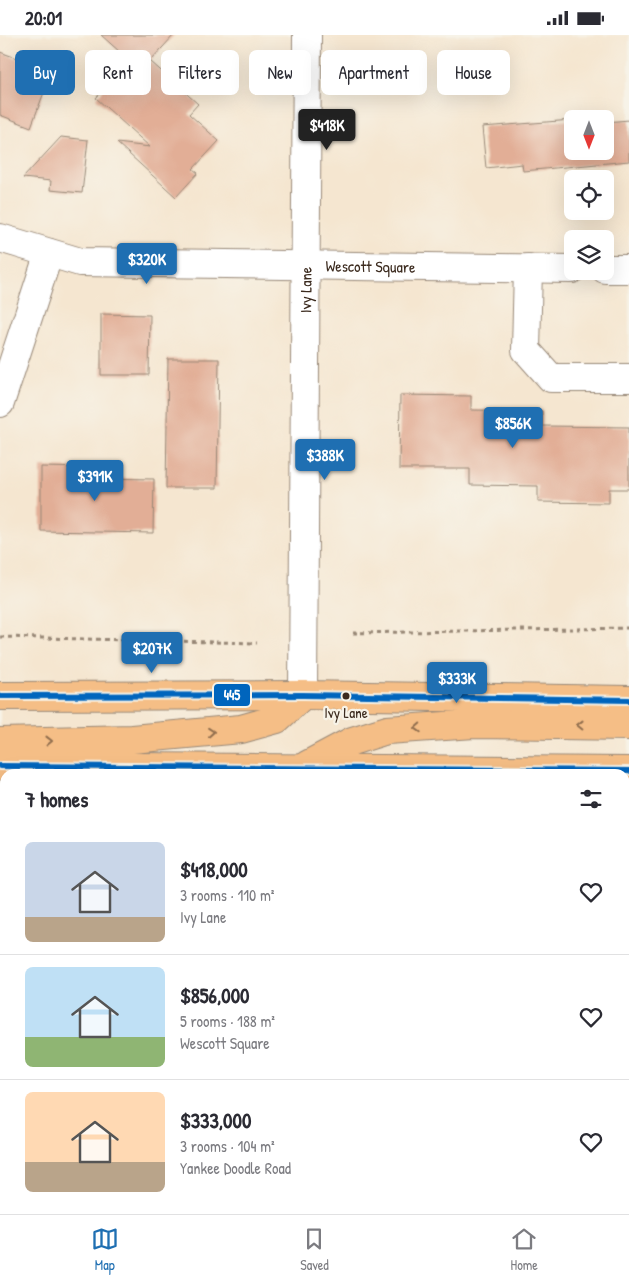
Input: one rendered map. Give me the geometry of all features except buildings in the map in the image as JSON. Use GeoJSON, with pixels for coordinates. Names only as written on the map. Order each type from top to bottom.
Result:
{"type":"FeatureCollection","features":[{"type":"Feature","properties":{"kind":"main road"},"geometry":{"type":"LineString","coordinates":[[0,742],[132,739],[241,729],[277,719],[304,695]]}},
{"type":"Feature","properties":{"kind":"main road"},"geometry":{"type":"LineString","coordinates":[[0,696],[304,695],[629,700]]}},
{"type":"Feature","properties":{"kind":"main road"},"geometry":{"type":"LineString","coordinates":[[306,769],[352,741],[387,730],[474,724],[629,726]]}},
{"type":"Feature","properties":{"kind":"main road"},"geometry":{"type":"LineString","coordinates":[[0,766],[182,769]]}},
{"type":"Feature","properties":{"kind":"street","name":"Ivy Lane"},"geometry":{"type":"LineString","coordinates":[[304,695],[304,266],[307,35]]}},
{"type":"Feature","properties":{"kind":"street","name":"Wescott Square"},"geometry":{"type":"LineString","coordinates":[[0,238],[80,262],[564,269]]}},
{"type":"Feature","properties":{"kind":"street"},"geometry":{"type":"LineString","coordinates":[[0,403],[49,253]]}},
{"type":"Feature","properties":{"kind":"street"},"geometry":{"type":"LineString","coordinates":[[528,269],[526,350],[551,378],[629,378]]}},
{"type":"Feature","properties":{"kind":"street"},"geometry":{"type":"LineString","coordinates":[[614,269],[629,269]]}},
{"type":"Feature","properties":{"kind":"path"},"geometry":{"type":"LineString","coordinates":[[353,633],[629,628]]}},
{"type":"Feature","properties":{"kind":"path"},"geometry":{"type":"LineString","coordinates":[[0,637],[257,643]]}},
{"type":"Feature","properties":{"kind":"transit line","name":"445"},"geometry":{"type":"LineString","coordinates":[[0,696],[303,695],[629,700]]}},
{"type":"Feature","properties":{"kind":"transit line","name":"445"},"geometry":{"type":"LineString","coordinates":[[0,766],[377,769]]}},
{"type":"Feature","properties":{"kind":"place","name":"Ivy Lane"},"geometry":{"type":"Point","coordinates":[346,696]}}]}
